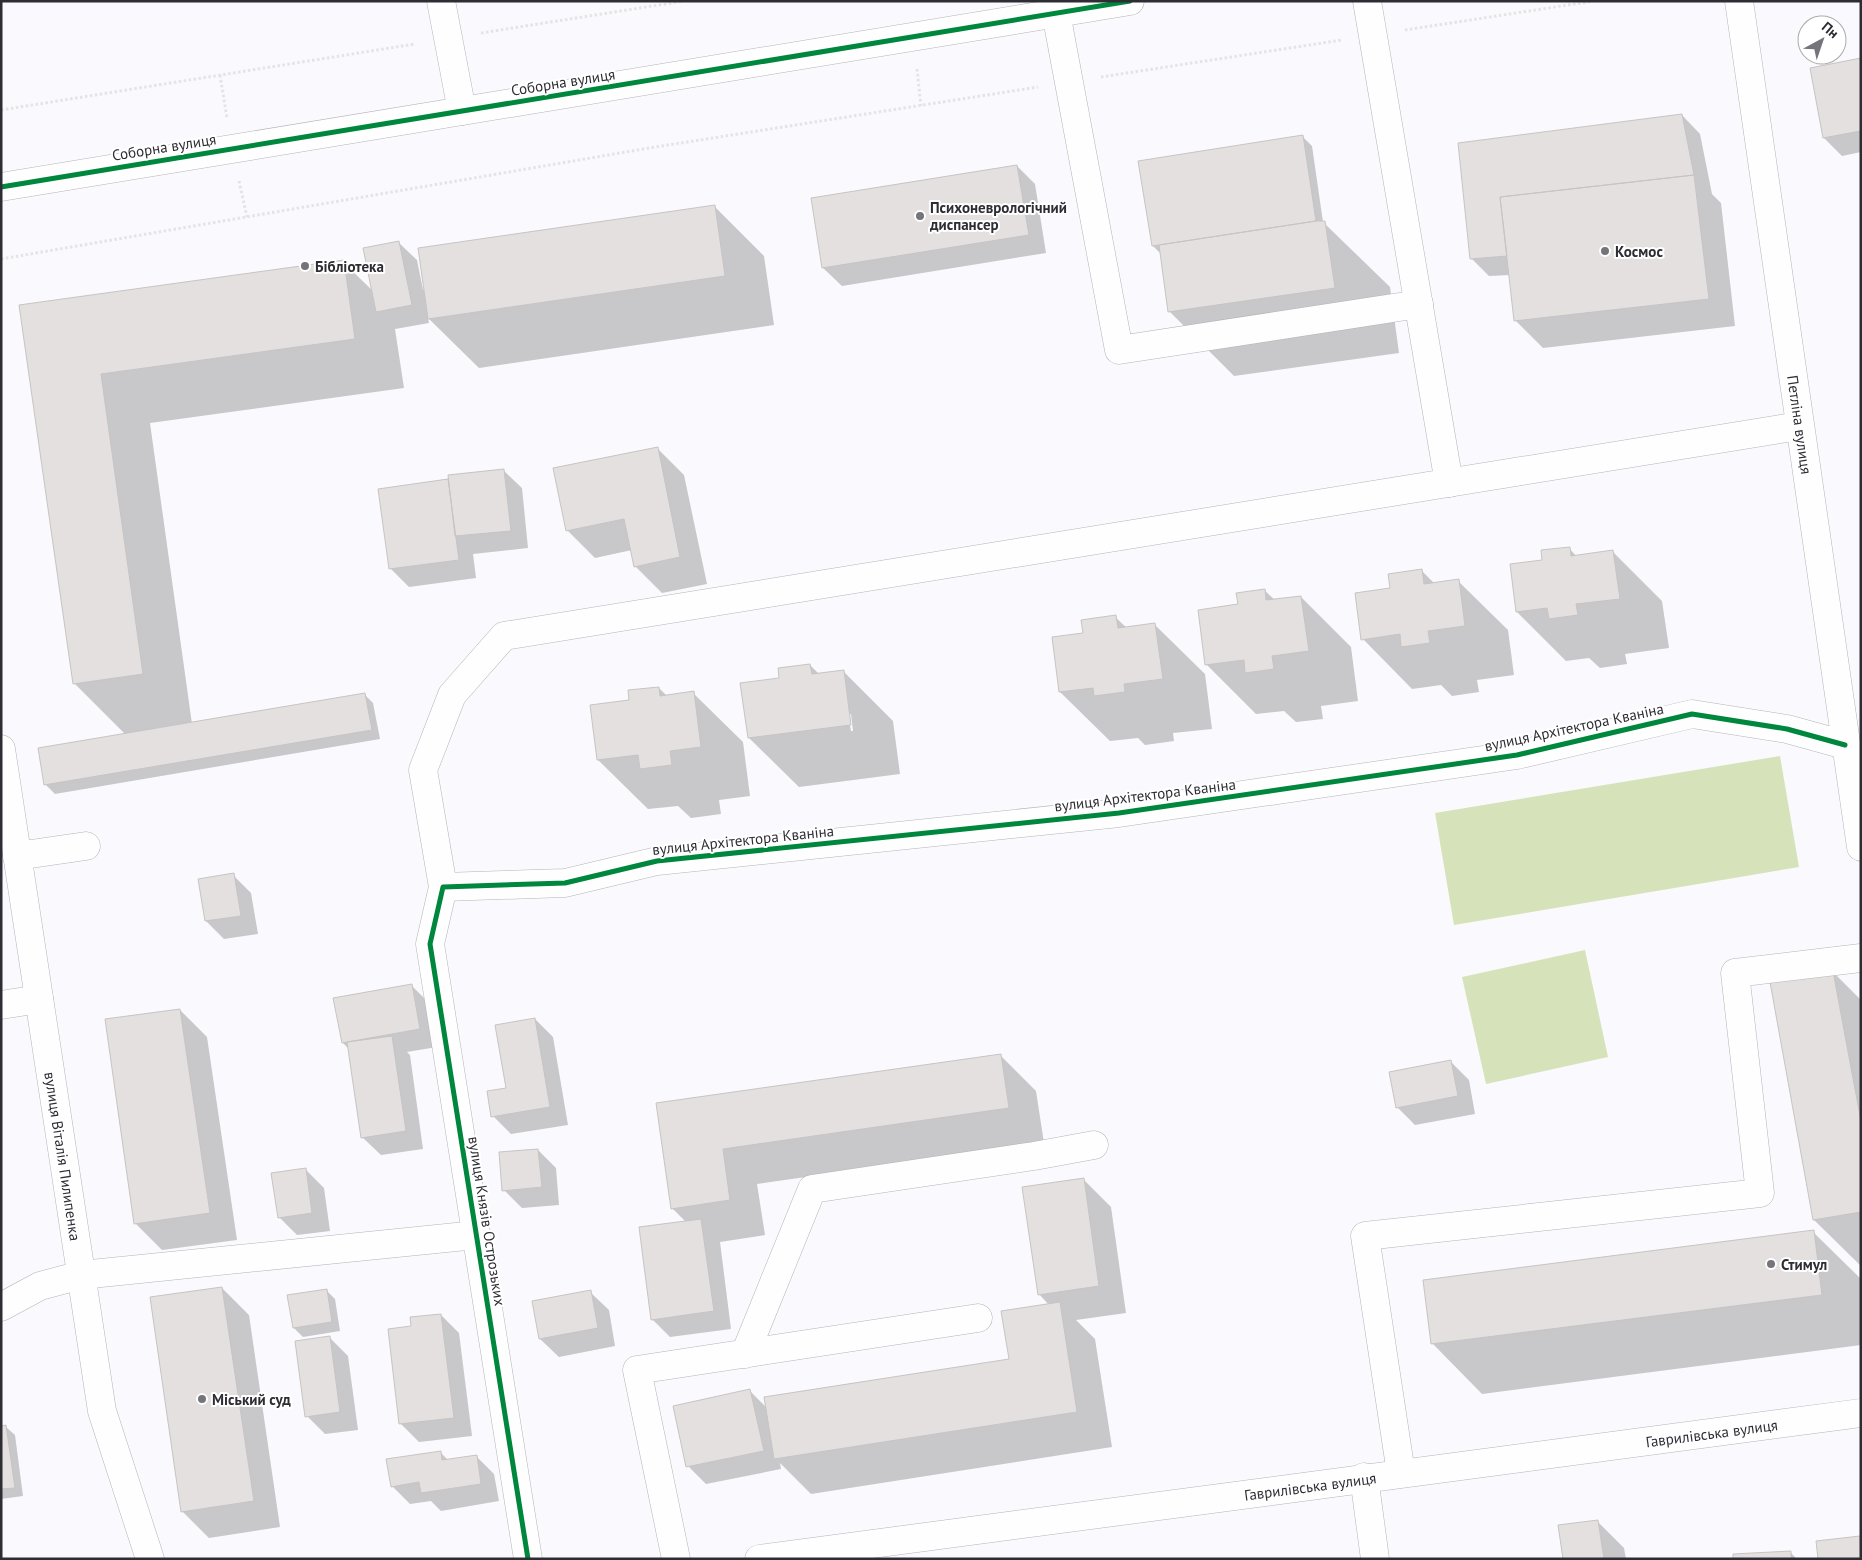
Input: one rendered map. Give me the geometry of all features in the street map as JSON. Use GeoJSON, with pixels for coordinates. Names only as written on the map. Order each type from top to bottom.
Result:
{"type":"FeatureCollection","features":[{"type":"Feature","properties":{"kind":"street"},"geometry":{"type":"LineString","coordinates":[[441,1],[462,111]]}},
{"type":"Feature","properties":{"kind":"street","name":"Соборна вулиця"},"geometry":{"type":"LineString","coordinates":[[1,187],[1130,1]]}},
{"type":"Feature","properties":{"kind":"street"},"geometry":{"type":"LineString","coordinates":[[1367,1],[1449,483]]}},
{"type":"Feature","properties":{"kind":"street","name":"Петліна вулиця"},"geometry":{"type":"LineString","coordinates":[[1739,1],[1861,847]]}},
{"type":"Feature","properties":{"kind":"street"},"geometry":{"type":"LineString","coordinates":[[1056,13],[1119,350],[1419,304]]}},
{"type":"Feature","properties":{"kind":"street"},"geometry":{"type":"LineString","coordinates":[[443,887],[423,770],[452,695],[504,636],[1799,426]]}},
{"type":"Feature","properties":{"kind":"street","name":"вулиця Архітектора Кваніна"},"geometry":{"type":"LineString","coordinates":[[443,887],[565,883],[657,861],[1119,812],[1517,755],[1692,714],[1787,728],[1845,745]]}},
{"type":"Feature","properties":{"kind":"street","name":"вулиця Віталія Пилипенка"},"geometry":{"type":"LineString","coordinates":[[1,749],[102,1410],[150,1559]]}},
{"type":"Feature","properties":{"kind":"street"},"geometry":{"type":"LineString","coordinates":[[17,856],[86,846]]}},
{"type":"Feature","properties":{"kind":"street","name":"вулиця Князів Острозьких"},"geometry":{"type":"LineString","coordinates":[[443,887],[430,944],[528,1559]]}},
{"type":"Feature","properties":{"kind":"street"},"geometry":{"type":"LineString","coordinates":[[1401,1473],[1365,1236],[1760,1193],[1736,973],[1861,958]]}},
{"type":"Feature","properties":{"kind":"street"},"geometry":{"type":"LineString","coordinates":[[1,1005],[39,998]]}},
{"type":"Feature","properties":{"kind":"street"},"geometry":{"type":"LineString","coordinates":[[745,1354],[812,1189],[1034,1156],[1094,1145]]}},
{"type":"Feature","properties":{"kind":"street","name":"вулиця Князів Острозьких"},"geometry":{"type":"LineString","coordinates":[[1,1307],[40,1286],[81,1275],[476,1235]]}},
{"type":"Feature","properties":{"kind":"street"},"geometry":{"type":"LineString","coordinates":[[676,1559],[637,1370],[978,1318]]}},
{"type":"Feature","properties":{"kind":"street","name":"Гаврилівська вулиця"},"geometry":{"type":"LineString","coordinates":[[759,1559],[1861,1413]]}},
{"type":"Feature","properties":{"kind":"street"},"geometry":{"type":"LineString","coordinates":[[1364,1478],[1375,1559]]}},
{"type":"Feature","properties":{"kind":"path"},"geometry":{"type":"LineString","coordinates":[[1,110],[684,1]]}},
{"type":"Feature","properties":{"kind":"path"},"geometry":{"type":"LineString","coordinates":[[1,259],[649,148],[1594,1]]}},
{"type":"Feature","properties":{"kind":"green space"},"geometry":{"type":"Polygon","coordinates":[[[1780,756],[1799,867],[1454,925],[1435,813],[1780,756]]]}},
{"type":"Feature","properties":{"kind":"green space"},"geometry":{"type":"Polygon","coordinates":[[[1585,950],[1608,1057],[1486,1084],[1462,977],[1585,950]]]}},
{"type":"Feature","properties":{"kind":"building"},"geometry":{"type":"Polygon","coordinates":[[[1861,58],[1861,131],[1823,138],[1810,68],[1825,65],[1847,65],[1847,61],[1861,58]]]}},
{"type":"Feature","properties":{"kind":"building"},"geometry":{"type":"Polygon","coordinates":[[[1682,114],[1694,175],[1500,197],[1507,256],[1470,259],[1458,143],[1682,114]]]}},
{"type":"Feature","properties":{"kind":"building"},"geometry":{"type":"Polygon","coordinates":[[[1303,135],[1316,221],[1152,246],[1138,161],[1303,135]]]}},
{"type":"Feature","properties":{"kind":"building","name":"Психоневрологічний диспансер"},"geometry":{"type":"Polygon","coordinates":[[[1017,165],[1029,235],[822,268],[811,198],[1017,165]]]}},
{"type":"Feature","properties":{"kind":"building","name":"Космос"},"geometry":{"type":"Polygon","coordinates":[[[1694,175],[1709,299],[1514,321],[1500,197],[1694,175]]]}},
{"type":"Feature","properties":{"kind":"building"},"geometry":{"type":"Polygon","coordinates":[[[715,205],[725,276],[428,319],[418,248],[715,205]]]}},
{"type":"Feature","properties":{"kind":"building"},"geometry":{"type":"Polygon","coordinates":[[[1325,221],[1335,288],[1168,312],[1159,245],[1325,221]]]}},
{"type":"Feature","properties":{"kind":"building"},"geometry":{"type":"Polygon","coordinates":[[[399,241],[412,305],[376,312],[363,248],[399,241]]]}},
{"type":"Feature","properties":{"kind":"building"},"geometry":{"type":"Polygon","coordinates":[[[344,260],[355,339],[101,374],[143,674],[73,684],[19,305],[344,260]]]}},
{"type":"Feature","properties":{"kind":"building"},"geometry":{"type":"Polygon","coordinates":[[[658,447],[680,557],[634,567],[624,519],[566,531],[553,468],[658,447]]]}},
{"type":"Feature","properties":{"kind":"building"},"geometry":{"type":"Polygon","coordinates":[[[504,469],[511,531],[455,536],[448,475],[504,469]]]}},
{"type":"Feature","properties":{"kind":"building"},"geometry":{"type":"Polygon","coordinates":[[[448,479],[459,560],[389,569],[378,489],[448,479]]]}},
{"type":"Feature","properties":{"kind":"building"},"geometry":{"type":"Polygon","coordinates":[[[1570,547],[1571,556],[1613,550],[1620,599],[1576,604],[1578,615],[1549,619],[1547,608],[1516,612],[1510,564],[1542,560],[1541,550],[1570,547]]]}},
{"type":"Feature","properties":{"kind":"building"},"geometry":{"type":"Polygon","coordinates":[[[1422,569],[1424,584],[1459,579],[1465,626],[1428,631],[1430,643],[1401,647],[1400,634],[1361,640],[1355,593],[1390,588],[1388,574],[1422,569]]]}},
{"type":"Feature","properties":{"kind":"building"},"geometry":{"type":"Polygon","coordinates":[[[1265,589],[1266,600],[1301,596],[1309,651],[1272,656],[1274,669],[1245,673],[1244,660],[1205,665],[1198,610],[1238,604],[1236,593],[1265,589]]]}},
{"type":"Feature","properties":{"kind":"building"},"geometry":{"type":"Polygon","coordinates":[[[1116,615],[1118,628],[1155,623],[1163,679],[1124,684],[1125,692],[1094,696],[1093,688],[1059,692],[1052,637],[1083,633],[1081,620],[1116,615]]]}},
{"type":"Feature","properties":{"kind":"building"},"geometry":{"type":"Polygon","coordinates":[[[810,664],[812,674],[844,670],[851,725],[748,738],[740,683],[779,678],[778,668],[810,664]]]}},
{"type":"Feature","properties":{"kind":"building"},"geometry":{"type":"Polygon","coordinates":[[[659,687],[660,696],[694,691],[701,747],[670,751],[672,765],[640,769],[638,755],[597,760],[590,705],[629,700],[628,690],[659,687]]]}},
{"type":"Feature","properties":{"kind":"building"},"geometry":{"type":"Polygon","coordinates":[[[365,693],[372,730],[44,785],[38,748],[365,693]]]}},
{"type":"Feature","properties":{"kind":"building"},"geometry":{"type":"Polygon","coordinates":[[[234,873],[241,916],[205,921],[198,879],[234,873]]]}},
{"type":"Feature","properties":{"kind":"building"},"geometry":{"type":"Polygon","coordinates":[[[1833,971],[1861,1121],[1861,1212],[1813,1220],[1770,982],[1833,971]]]}},
{"type":"Feature","properties":{"kind":"building"},"geometry":{"type":"Polygon","coordinates":[[[412,984],[420,1029],[342,1043],[333,998],[412,984]]]}},
{"type":"Feature","properties":{"kind":"building"},"geometry":{"type":"Polygon","coordinates":[[[180,1009],[210,1213],[134,1224],[105,1019],[180,1009]]]}},
{"type":"Feature","properties":{"kind":"building"},"geometry":{"type":"Polygon","coordinates":[[[535,1018],[550,1107],[491,1117],[487,1091],[506,1088],[495,1025],[535,1018]]]}},
{"type":"Feature","properties":{"kind":"building"},"geometry":{"type":"Polygon","coordinates":[[[392,1036],[406,1131],[361,1138],[347,1042],[392,1036]]]}},
{"type":"Feature","properties":{"kind":"building"},"geometry":{"type":"Polygon","coordinates":[[[1001,1054],[1009,1108],[723,1149],[730,1200],[671,1209],[656,1103],[1001,1054]]]}},
{"type":"Feature","properties":{"kind":"building"},"geometry":{"type":"Polygon","coordinates":[[[1451,1060],[1458,1096],[1396,1108],[1389,1072],[1451,1060]]]}},
{"type":"Feature","properties":{"kind":"building"},"geometry":{"type":"Polygon","coordinates":[[[538,1149],[542,1187],[502,1191],[499,1152],[538,1149]]]}},
{"type":"Feature","properties":{"kind":"building"},"geometry":{"type":"Polygon","coordinates":[[[306,1168],[312,1213],[278,1218],[271,1173],[306,1168]]]}},
{"type":"Feature","properties":{"kind":"building"},"geometry":{"type":"Polygon","coordinates":[[[1084,1178],[1099,1286],[1038,1295],[1022,1187],[1084,1178]]]}},
{"type":"Feature","properties":{"kind":"building"},"geometry":{"type":"Polygon","coordinates":[[[701,1219],[714,1311],[651,1320],[639,1227],[701,1219]]]}},
{"type":"Feature","properties":{"kind":"building"},"geometry":{"type":"Polygon","coordinates":[[[1814,1230],[1822,1295],[1431,1344],[1423,1280],[1814,1230]]]}},
{"type":"Feature","properties":{"kind":"building","name":"Міський суд"},"geometry":{"type":"Polygon","coordinates":[[[222,1287],[254,1501],[181,1512],[150,1297],[222,1287]]]}},
{"type":"Feature","properties":{"kind":"building"},"geometry":{"type":"Polygon","coordinates":[[[327,1289],[332,1322],[293,1328],[287,1295],[327,1289]]]}},
{"type":"Feature","properties":{"kind":"building"},"geometry":{"type":"Polygon","coordinates":[[[591,1290],[598,1328],[539,1339],[532,1301],[591,1290]]]}},
{"type":"Feature","properties":{"kind":"building"},"geometry":{"type":"Polygon","coordinates":[[[1060,1302],[1077,1412],[774,1459],[764,1397],[1009,1359],[1001,1311],[1060,1302]]]}},
{"type":"Feature","properties":{"kind":"building"},"geometry":{"type":"Polygon","coordinates":[[[441,1314],[454,1418],[399,1424],[388,1329],[411,1326],[410,1317],[441,1314]]]}},
{"type":"Feature","properties":{"kind":"building"},"geometry":{"type":"Polygon","coordinates":[[[330,1336],[340,1412],[305,1417],[295,1341],[330,1336]]]}},
{"type":"Feature","properties":{"kind":"building"},"geometry":{"type":"Polygon","coordinates":[[[750,1389],[764,1451],[686,1467],[673,1406],[750,1389]]]}},
{"type":"Feature","properties":{"kind":"building"},"geometry":{"type":"Polygon","coordinates":[[[6,1425],[15,1488],[1,1489],[1,1426],[6,1425]]]}},
{"type":"Feature","properties":{"kind":"building"},"geometry":{"type":"Polygon","coordinates":[[[441,1451],[442,1460],[477,1455],[481,1484],[421,1493],[419,1482],[391,1487],[386,1459],[441,1451]]]}},
{"type":"Feature","properties":{"kind":"building"},"geometry":{"type":"Polygon","coordinates":[[[1598,1520],[1604,1559],[1563,1559],[1558,1525],[1598,1520]]]}},
{"type":"Feature","properties":{"kind":"building"},"geometry":{"type":"Polygon","coordinates":[[[1860,1536],[1861,1559],[1818,1559],[1816,1541],[1860,1536]]]}},
{"type":"Feature","properties":{"kind":"building"},"geometry":{"type":"Polygon","coordinates":[[[1791,1551],[1791,1559],[1733,1559],[1733,1554],[1791,1551]]]}},
{"type":"Feature","properties":{"kind":"cycle path"},"geometry":{"type":"LineString","coordinates":[[1,187],[1130,1]]}},
{"type":"Feature","properties":{"kind":"cycle path"},"geometry":{"type":"LineString","coordinates":[[528,1559],[430,944],[443,887],[565,883],[657,861],[1119,813],[1517,755],[1692,714],[1787,729],[1845,745]]}},
{"type":"Feature","properties":{"kind":"place","name":"Психоневрологічний диспансер"},"geometry":{"type":"Point","coordinates":[920,216]}},
{"type":"Feature","properties":{"kind":"place","name":"Космос"},"geometry":{"type":"Point","coordinates":[1605,251]}},
{"type":"Feature","properties":{"kind":"place","name":"Бібліотека"},"geometry":{"type":"Point","coordinates":[305,266]}},
{"type":"Feature","properties":{"kind":"place","name":"Стимул"},"geometry":{"type":"Point","coordinates":[1771,1264]}},
{"type":"Feature","properties":{"kind":"place","name":"Міський суд"},"geometry":{"type":"Point","coordinates":[202,1399]}}]}
